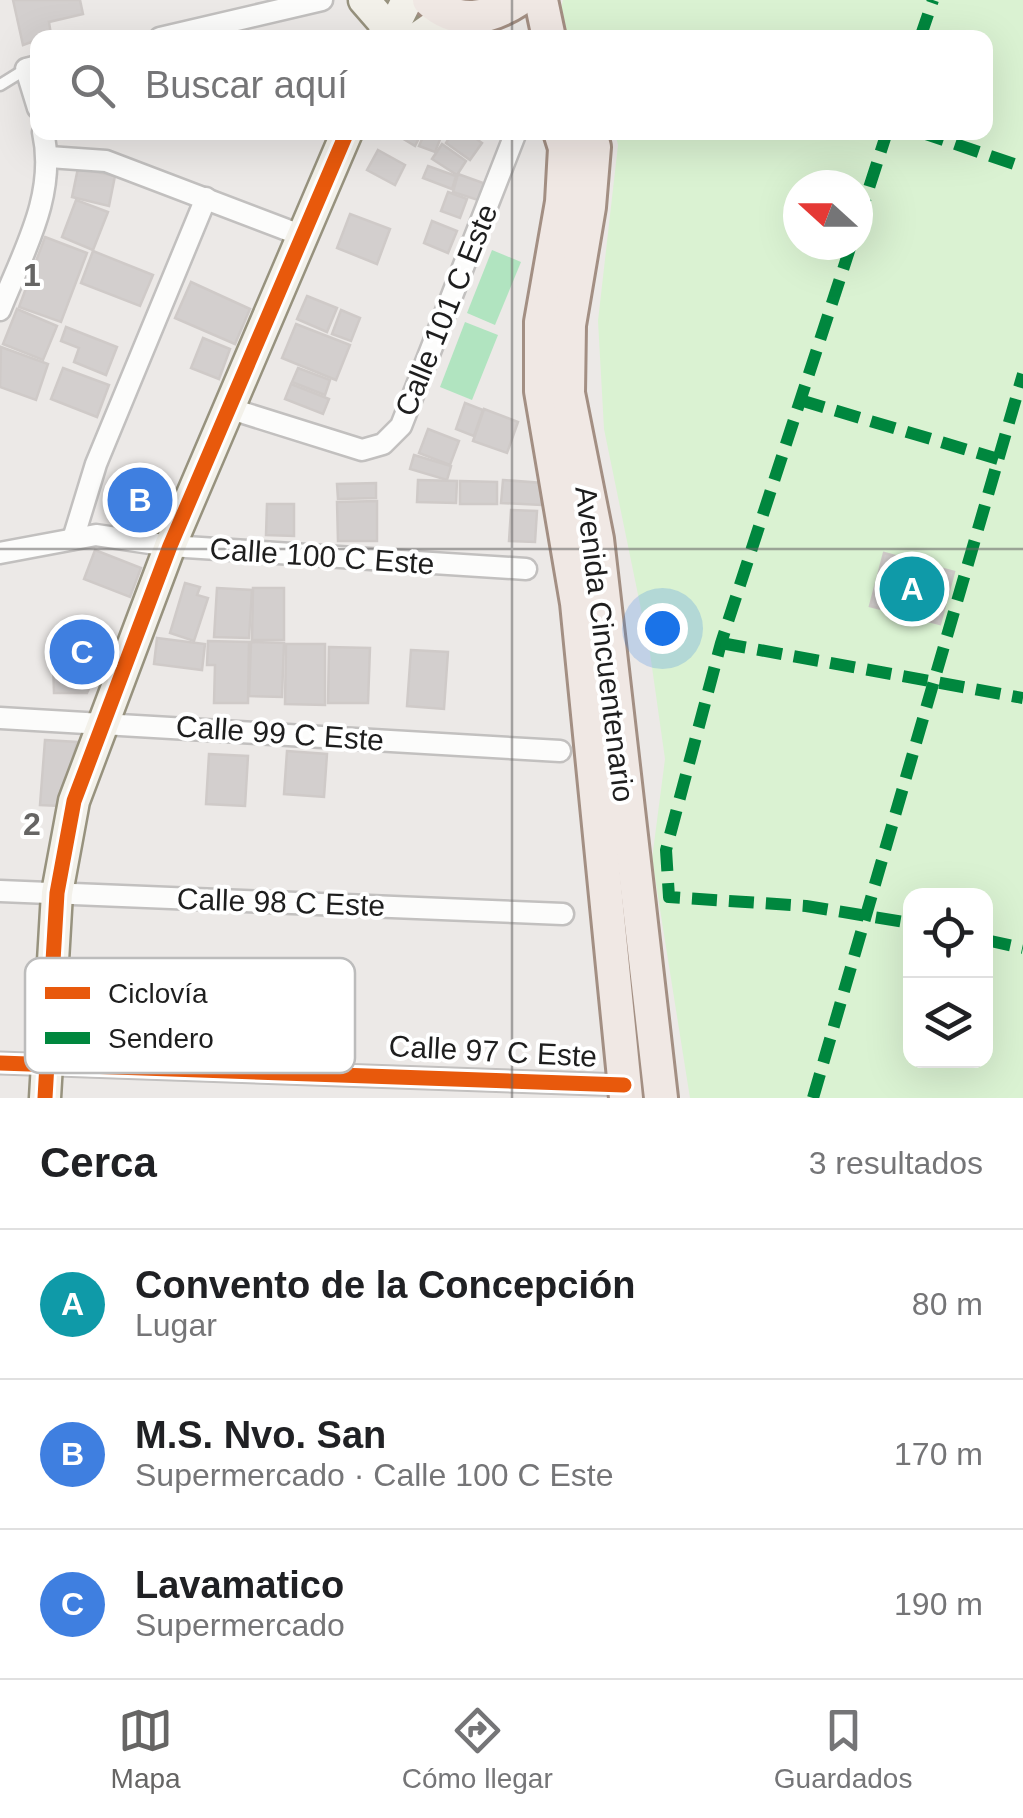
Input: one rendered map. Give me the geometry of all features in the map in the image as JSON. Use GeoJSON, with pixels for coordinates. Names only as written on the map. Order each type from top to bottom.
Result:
{"type":"FeatureCollection","features":[{"type":"Feature","properties":{"kind":"main road"},"geometry":{"type":"LineString","coordinates":[[465,18],[518,0]]}},
{"type":"Feature","properties":{"kind":"main road"},"geometry":{"type":"LineString","coordinates":[[540,0],[546,30]]}},
{"type":"Feature","properties":{"kind":"main road","name":"Avenida Cincuentenario"},"geometry":{"type":"LineString","coordinates":[[562,140],[562,202],[541,322],[541,390],[577,603],[625,1091]]}},
{"type":"Feature","properties":{"kind":"main road","name":"Avenida Cincuentenario"},"geometry":{"type":"LineString","coordinates":[[592,140],[590,187],[569,326],[568,393],[597,540],[662,1098]]}},
{"type":"Feature","properties":{"kind":"street"},"geometry":{"type":"LineString","coordinates":[[194,30],[322,0]]}},
{"type":"Feature","properties":{"kind":"street"},"geometry":{"type":"LineString","coordinates":[[364,0],[385,30]]}},
{"type":"Feature","properties":{"kind":"street"},"geometry":{"type":"LineString","coordinates":[[391,30],[407,0]]}},
{"type":"Feature","properties":{"kind":"street"},"geometry":{"type":"LineString","coordinates":[[436,30],[465,18]]}},
{"type":"Feature","properties":{"kind":"street"},"geometry":{"type":"LineString","coordinates":[[0,310],[46,193],[49,158],[46,140]]}},
{"type":"Feature","properties":{"kind":"street"},"geometry":{"type":"LineString","coordinates":[[53,958],[57,893],[74,801],[170,546],[344,140]]}},
{"type":"Feature","properties":{"kind":"street","name":"Calle 101 C Este"},"geometry":{"type":"LineString","coordinates":[[228,408],[362,450],[383,444],[401,426],[513,140]]}},
{"type":"Feature","properties":{"kind":"street"},"geometry":{"type":"LineString","coordinates":[[49,158],[106,161],[303,236]]}},
{"type":"Feature","properties":{"kind":"street"},"geometry":{"type":"LineString","coordinates":[[73,539],[96,464],[206,198]]}},
{"type":"Feature","properties":{"kind":"street","name":"Calle 100 C Este"},"geometry":{"type":"LineString","coordinates":[[0,553],[96,536],[170,546],[526,569]]}},
{"type":"Feature","properties":{"kind":"street","name":"Calle 99 C Este"},"geometry":{"type":"LineString","coordinates":[[0,718],[560,750]]}},
{"type":"Feature","properties":{"kind":"street","name":"Calle 98 C Este"},"geometry":{"type":"LineString","coordinates":[[0,891],[562,914]]}},
{"type":"Feature","properties":{"kind":"street"},"geometry":{"type":"LineString","coordinates":[[45,1098],[46,1073]]}},
{"type":"Feature","properties":{"kind":"street","name":"Calle 97 C Este"},"geometry":{"type":"LineString","coordinates":[[348,1073],[625,1091]]}},
{"type":"Feature","properties":{"kind":"street"},"geometry":{"type":"LineString","coordinates":[[408,1075],[408,1098]]}},
{"type":"Feature","properties":{"kind":"lane"},"geometry":{"type":"LineString","coordinates":[[0,85],[30,69]]}},
{"type":"Feature","properties":{"kind":"green space"},"geometry":{"type":"Polygon","coordinates":[[[563,0],[1023,0],[1023,1098],[690,1098],[652,859],[665,759],[650,653],[604,429],[598,321],[617,140],[993,140],[993,30],[564,30],[558,20],[563,0]]]}},
{"type":"Feature","properties":{"kind":"green space"},"geometry":{"type":"Polygon","coordinates":[[[492,250],[521,262],[495,325],[467,313],[492,250]]]}},
{"type":"Feature","properties":{"kind":"green space"},"geometry":{"type":"Polygon","coordinates":[[[465,322],[498,335],[472,400],[440,387],[465,322]]]}},
{"type":"Feature","properties":{"kind":"building"},"geometry":{"type":"Polygon","coordinates":[[[13,0],[80,0],[83,14],[49,22],[50,30],[30,30],[30,42],[23,45],[13,0]]]}},
{"type":"Feature","properties":{"kind":"building"},"geometry":{"type":"Polygon","coordinates":[[[422,140],[440,140],[435,152],[419,146],[422,140]]]}},
{"type":"Feature","properties":{"kind":"building"},"geometry":{"type":"Polygon","coordinates":[[[478,140],[482,143],[470,160],[446,143],[478,140]]]}},
{"type":"Feature","properties":{"kind":"building"},"geometry":{"type":"Polygon","coordinates":[[[442,144],[466,161],[457,175],[432,159],[442,144]]]}},
{"type":"Feature","properties":{"kind":"building"},"geometry":{"type":"Polygon","coordinates":[[[378,150],[405,165],[395,185],[367,170],[378,150]]]}},
{"type":"Feature","properties":{"kind":"building"},"geometry":{"type":"Polygon","coordinates":[[[428,166],[456,176],[452,189],[423,178],[428,166]]]}},
{"type":"Feature","properties":{"kind":"building"},"geometry":{"type":"Polygon","coordinates":[[[78,168],[115,176],[109,206],[72,197],[78,168]]]}},
{"type":"Feature","properties":{"kind":"building"},"geometry":{"type":"Polygon","coordinates":[[[458,174],[486,184],[481,201],[453,192],[458,174]]]}},
{"type":"Feature","properties":{"kind":"building"},"geometry":{"type":"Polygon","coordinates":[[[448,192],[467,199],[460,218],[441,211],[448,192]]]}},
{"type":"Feature","properties":{"kind":"building"},"geometry":{"type":"Polygon","coordinates":[[[76,200],[108,212],[93,250],[62,237],[76,200]]]}},
{"type":"Feature","properties":{"kind":"building"},"geometry":{"type":"Polygon","coordinates":[[[350,214],[390,229],[377,264],[337,248],[350,214]]]}},
{"type":"Feature","properties":{"kind":"building"},"geometry":{"type":"Polygon","coordinates":[[[432,221],[457,231],[448,253],[424,243],[432,221]]]}},
{"type":"Feature","properties":{"kind":"building"},"geometry":{"type":"Polygon","coordinates":[[[45,237],[87,253],[61,322],[19,307],[45,237]]]}},
{"type":"Feature","properties":{"kind":"building"},"geometry":{"type":"Polygon","coordinates":[[[93,251],[153,275],[140,306],[81,283],[93,251]]]}},
{"type":"Feature","properties":{"kind":"building"},"geometry":{"type":"Polygon","coordinates":[[[191,282],[250,309],[235,344],[175,318],[191,282]]]}},
{"type":"Feature","properties":{"kind":"building"},"geometry":{"type":"Polygon","coordinates":[[[307,296],[337,308],[327,332],[297,319],[307,296]]]}},
{"type":"Feature","properties":{"kind":"building"},"geometry":{"type":"Polygon","coordinates":[[[17,309],[57,326],[43,360],[3,344],[17,309]]]}},
{"type":"Feature","properties":{"kind":"building"},"geometry":{"type":"Polygon","coordinates":[[[341,310],[360,318],[351,341],[332,334],[341,310]]]}},
{"type":"Feature","properties":{"kind":"building"},"geometry":{"type":"Polygon","coordinates":[[[296,324],[350,345],[336,380],[282,358],[296,324]]]}},
{"type":"Feature","properties":{"kind":"building"},"geometry":{"type":"Polygon","coordinates":[[[66,327],[117,347],[106,375],[74,362],[79,348],[61,341],[66,327]]]}},
{"type":"Feature","properties":{"kind":"building"},"geometry":{"type":"Polygon","coordinates":[[[203,338],[230,349],[219,379],[191,368],[203,338]]]}},
{"type":"Feature","properties":{"kind":"building"},"geometry":{"type":"Polygon","coordinates":[[[1,347],[48,364],[36,400],[0,387],[1,347]]]}},
{"type":"Feature","properties":{"kind":"building"},"geometry":{"type":"Polygon","coordinates":[[[63,368],[109,385],[97,417],[51,399],[63,368]]]}},
{"type":"Feature","properties":{"kind":"building"},"geometry":{"type":"Polygon","coordinates":[[[298,368],[330,380],[325,395],[292,382],[298,368]]]}},
{"type":"Feature","properties":{"kind":"building"},"geometry":{"type":"Polygon","coordinates":[[[291,384],[329,399],[323,414],[285,399],[291,384]]]}},
{"type":"Feature","properties":{"kind":"building"},"geometry":{"type":"Polygon","coordinates":[[[465,403],[483,410],[474,436],[456,429],[465,403]]]}},
{"type":"Feature","properties":{"kind":"building"},"geometry":{"type":"Polygon","coordinates":[[[484,409],[518,422],[507,453],[473,441],[484,409]]]}},
{"type":"Feature","properties":{"kind":"building"},"geometry":{"type":"Polygon","coordinates":[[[428,429],[459,441],[450,465],[419,453],[428,429]]]}},
{"type":"Feature","properties":{"kind":"building"},"geometry":{"type":"Polygon","coordinates":[[[414,455],[451,466],[447,480],[410,469],[414,455]]]}},
{"type":"Feature","properties":{"kind":"building"},"geometry":{"type":"Polygon","coordinates":[[[121,471],[175,495],[160,529],[106,505],[121,471]]]}},
{"type":"Feature","properties":{"kind":"building"},"geometry":{"type":"Polygon","coordinates":[[[418,480],[457,481],[456,503],[417,502],[418,480]]]}},
{"type":"Feature","properties":{"kind":"building"},"geometry":{"type":"Polygon","coordinates":[[[503,480],[543,483],[541,505],[501,503],[503,480]]]}},
{"type":"Feature","properties":{"kind":"building"},"geometry":{"type":"Polygon","coordinates":[[[460,481],[497,482],[497,504],[460,504],[460,481]]]}},
{"type":"Feature","properties":{"kind":"building"},"geometry":{"type":"Polygon","coordinates":[[[376,483],[376,498],[338,499],[337,484],[376,483]]]}},
{"type":"Feature","properties":{"kind":"building"},"geometry":{"type":"Polygon","coordinates":[[[377,501],[377,541],[338,541],[337,502],[377,501]]]}},
{"type":"Feature","properties":{"kind":"building"},"geometry":{"type":"Polygon","coordinates":[[[267,504],[294,504],[294,536],[266,535],[267,504]]]}},
{"type":"Feature","properties":{"kind":"building"},"geometry":{"type":"Polygon","coordinates":[[[511,510],[537,511],[535,542],[509,541],[511,510]]]}},
{"type":"Feature","properties":{"kind":"building"},"geometry":{"type":"Polygon","coordinates":[[[95,550],[141,568],[130,597],[84,579],[95,550]]]}},
{"type":"Feature","properties":{"kind":"building"},"geometry":{"type":"Polygon","coordinates":[[[884,553],[954,572],[940,624],[870,606],[884,553]]]}},
{"type":"Feature","properties":{"kind":"building"},"geometry":{"type":"Polygon","coordinates":[[[185,583],[200,587],[197,595],[208,598],[194,641],[170,633],[185,583]]]}},
{"type":"Feature","properties":{"kind":"building"},"geometry":{"type":"Polygon","coordinates":[[[217,588],[252,590],[249,638],[214,637],[217,588]]]}},
{"type":"Feature","properties":{"kind":"building"},"geometry":{"type":"Polygon","coordinates":[[[253,588],[284,588],[284,640],[252,640],[253,588]]]}},
{"type":"Feature","properties":{"kind":"building"},"geometry":{"type":"Polygon","coordinates":[[[81,626],[110,644],[87,693],[54,693],[53,661],[70,630],[81,626]]]}},
{"type":"Feature","properties":{"kind":"building"},"geometry":{"type":"Polygon","coordinates":[[[157,638],[205,644],[202,670],[154,664],[157,638]]]}},
{"type":"Feature","properties":{"kind":"building"},"geometry":{"type":"Polygon","coordinates":[[[208,641],[249,642],[248,703],[214,703],[215,665],[207,665],[208,641]]]}},
{"type":"Feature","properties":{"kind":"building"},"geometry":{"type":"Polygon","coordinates":[[[251,642],[284,643],[282,697],[249,696],[251,642]]]}},
{"type":"Feature","properties":{"kind":"building"},"geometry":{"type":"Polygon","coordinates":[[[286,644],[325,644],[325,705],[285,704],[286,644]]]}},
{"type":"Feature","properties":{"kind":"building"},"geometry":{"type":"Polygon","coordinates":[[[329,647],[370,648],[368,703],[328,703],[329,647]]]}},
{"type":"Feature","properties":{"kind":"building"},"geometry":{"type":"Polygon","coordinates":[[[411,650],[448,652],[444,709],[407,706],[411,650]]]}},
{"type":"Feature","properties":{"kind":"building"},"geometry":{"type":"Polygon","coordinates":[[[45,740],[77,742],[60,806],[40,805],[45,740]]]}},
{"type":"Feature","properties":{"kind":"building"},"geometry":{"type":"Polygon","coordinates":[[[287,751],[327,754],[324,797],[284,794],[287,751]]]}},
{"type":"Feature","properties":{"kind":"building"},"geometry":{"type":"Polygon","coordinates":[[[209,754],[248,756],[245,806],[206,804],[209,754]]]}},
{"type":"Feature","properties":{"kind":"marked path"},"geometry":{"type":"LineString","coordinates":[[923,30],[933,0]]}},
{"type":"Feature","properties":{"kind":"marked path"},"geometry":{"type":"LineString","coordinates":[[873,175],[884,140]]}},
{"type":"Feature","properties":{"kind":"marked path"},"geometry":{"type":"LineString","coordinates":[[944,140],[1023,167]]}},
{"type":"Feature","properties":{"kind":"marked path"},"geometry":{"type":"LineString","coordinates":[[846,260],[721,643],[666,850],[669,897],[806,906],[903,922]]}},
{"type":"Feature","properties":{"kind":"marked path"},"geometry":{"type":"LineString","coordinates":[[813,1098],[1023,374]]}},
{"type":"Feature","properties":{"kind":"marked path"},"geometry":{"type":"LineString","coordinates":[[800,400],[998,459]]}},
{"type":"Feature","properties":{"kind":"marked path"},"geometry":{"type":"LineString","coordinates":[[721,643],[1023,698]]}},
{"type":"Feature","properties":{"kind":"marked path"},"geometry":{"type":"LineString","coordinates":[[993,942],[1023,948]]}},
{"type":"Feature","properties":{"kind":"cycle path"},"geometry":{"type":"LineString","coordinates":[[53,958],[57,893],[74,801],[170,546],[344,140]]}},
{"type":"Feature","properties":{"kind":"cycle path"},"geometry":{"type":"LineString","coordinates":[[0,1063],[25,1064]]}},
{"type":"Feature","properties":{"kind":"cycle path"},"geometry":{"type":"LineString","coordinates":[[45,1098],[46,1073]]}},
{"type":"Feature","properties":{"kind":"cycle path"},"geometry":{"type":"LineString","coordinates":[[284,1073],[624,1085]]}},
{"type":"Feature","properties":{"kind":"place","name":"M.S. Nvo. San"},"geometry":{"type":"Point","coordinates":[140,500]}},
{"type":"Feature","properties":{"kind":"place","name":"Convento de la Concepción"},"geometry":{"type":"Point","coordinates":[912,589]}},
{"type":"Feature","properties":{"kind":"place","name":"Lavamatico"},"geometry":{"type":"Point","coordinates":[82,652]}}]}
